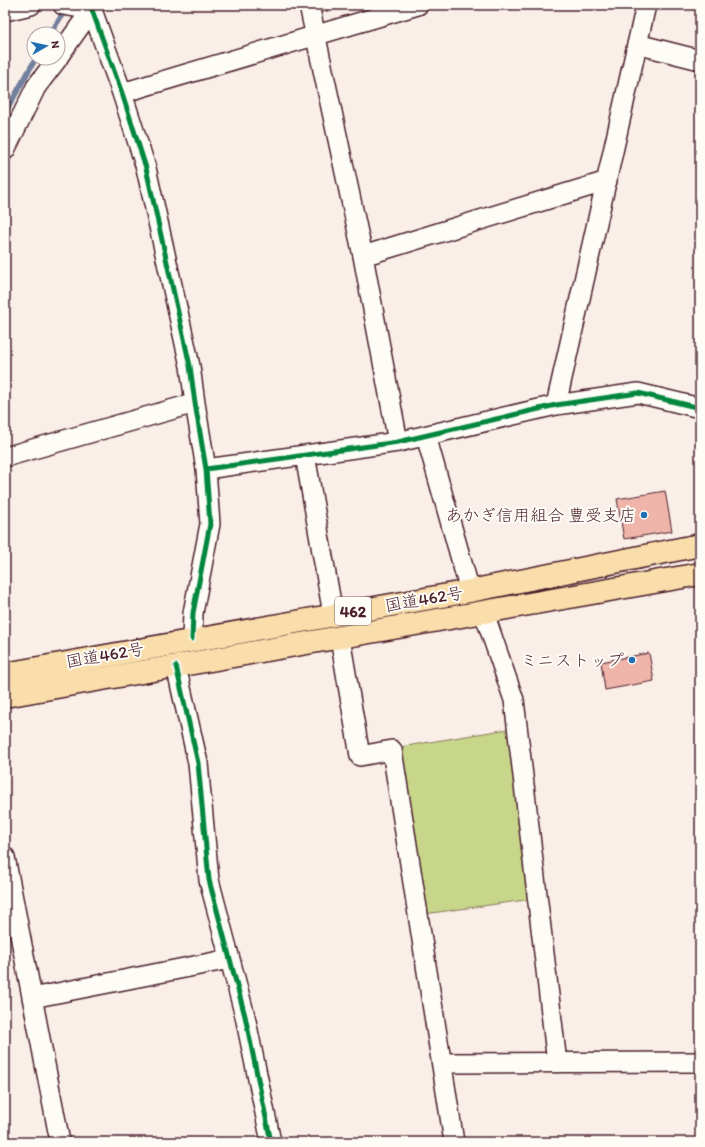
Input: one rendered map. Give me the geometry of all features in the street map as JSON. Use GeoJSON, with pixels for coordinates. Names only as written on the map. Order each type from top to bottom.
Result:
{"type":"FeatureCollection","features":[{"type":"Feature","properties":{"kind":"highway","name":"国道462号"},"geometry":{"type":"LineString","coordinates":[[5,674],[192,639],[470,591],[700,545]]}},
{"type":"Feature","properties":{"kind":"highway","name":"国道462号"},"geometry":{"type":"LineString","coordinates":[[5,696],[700,574]]}},
{"type":"Feature","properties":{"kind":"street"},"geometry":{"type":"LineString","coordinates":[[5,11],[31,5]]}},
{"type":"Feature","properties":{"kind":"street"},"geometry":{"type":"LineString","coordinates":[[63,5],[93,8]]}},
{"type":"Feature","properties":{"kind":"street"},"geometry":{"type":"LineString","coordinates":[[309,5],[363,256],[398,442]]}},
{"type":"Feature","properties":{"kind":"street"},"geometry":{"type":"LineString","coordinates":[[122,93],[418,5]]}},
{"type":"Feature","properties":{"kind":"street"},"geometry":{"type":"LineString","coordinates":[[556,406],[646,5]]}},
{"type":"Feature","properties":{"kind":"street"},"geometry":{"type":"LineString","coordinates":[[66,47],[93,8]]}},
{"type":"Feature","properties":{"kind":"street"},"geometry":{"type":"LineString","coordinates":[[93,8],[146,168],[190,366],[206,469],[210,524],[192,613],[192,639]]}},
{"type":"Feature","properties":{"kind":"street"},"geometry":{"type":"LineString","coordinates":[[637,44],[700,60]]}},
{"type":"Feature","properties":{"kind":"street"},"geometry":{"type":"LineString","coordinates":[[5,150],[36,87],[52,66]]}},
{"type":"Feature","properties":{"kind":"street"},"geometry":{"type":"LineString","coordinates":[[363,256],[606,181]]}},
{"type":"Feature","properties":{"kind":"street"},"geometry":{"type":"LineString","coordinates":[[206,469],[398,442],[556,406],[638,392],[700,408]]}},
{"type":"Feature","properties":{"kind":"street"},"geometry":{"type":"LineString","coordinates":[[5,457],[195,403]]}},
{"type":"Feature","properties":{"kind":"street"},"geometry":{"type":"LineString","coordinates":[[426,436],[470,591]]}},
{"type":"Feature","properties":{"kind":"street"},"geometry":{"type":"LineString","coordinates":[[305,455],[334,614]]}},
{"type":"Feature","properties":{"kind":"street"},"geometry":{"type":"LineString","coordinates":[[484,613],[514,700],[557,1063]]}},
{"type":"Feature","properties":{"kind":"street"},"geometry":{"type":"LineString","coordinates":[[340,638],[360,756],[392,750],[454,1142]]}},
{"type":"Feature","properties":{"kind":"street"},"geometry":{"type":"LineString","coordinates":[[176,666],[198,763],[209,880],[245,1016],[272,1142]]}},
{"type":"Feature","properties":{"kind":"street"},"geometry":{"type":"LineString","coordinates":[[5,858],[60,1142]]}},
{"type":"Feature","properties":{"kind":"street"},"geometry":{"type":"LineString","coordinates":[[32,998],[230,959]]}},
{"type":"Feature","properties":{"kind":"street"},"geometry":{"type":"LineString","coordinates":[[442,1063],[700,1062]]}},
{"type":"Feature","properties":{"kind":"green space"},"geometry":{"type":"Polygon","coordinates":[[[514,728],[533,899],[424,914],[394,748],[514,728]]]}},
{"type":"Feature","properties":{"kind":"building"},"geometry":{"type":"Polygon","coordinates":[[[321,5],[348,5],[349,6],[323,12],[321,5]]]}},
{"type":"Feature","properties":{"kind":"building"},"geometry":{"type":"Polygon","coordinates":[[[665,491],[672,531],[624,539],[617,499],[665,491]]]}},
{"type":"Feature","properties":{"kind":"building"},"geometry":{"type":"Polygon","coordinates":[[[649,653],[654,681],[605,690],[601,662],[649,653]]]}},
{"type":"Feature","properties":{"kind":"waterway"},"geometry":{"type":"LineString","coordinates":[[55,26],[66,9]]}},
{"type":"Feature","properties":{"kind":"waterway"},"geometry":{"type":"LineString","coordinates":[[5,113],[31,66]]}},
{"type":"Feature","properties":{"kind":"cycle path"},"geometry":{"type":"LineString","coordinates":[[92,10],[122,93],[146,168],[190,366],[206,469],[210,524],[193,613],[192,639]]}},
{"type":"Feature","properties":{"kind":"cycle path"},"geometry":{"type":"LineString","coordinates":[[206,469],[398,442],[556,405],[638,393],[700,408]]}},
{"type":"Feature","properties":{"kind":"cycle path"},"geometry":{"type":"LineString","coordinates":[[176,666],[198,763],[209,880],[245,1016],[271,1142]]}},
{"type":"Feature","properties":{"kind":"place","name":"あかぎ信用組合 豊受支店"},"geometry":{"type":"Point","coordinates":[644,515]}},
{"type":"Feature","properties":{"kind":"place","name":"ミニストップ"},"geometry":{"type":"Point","coordinates":[632,660]}}]}
